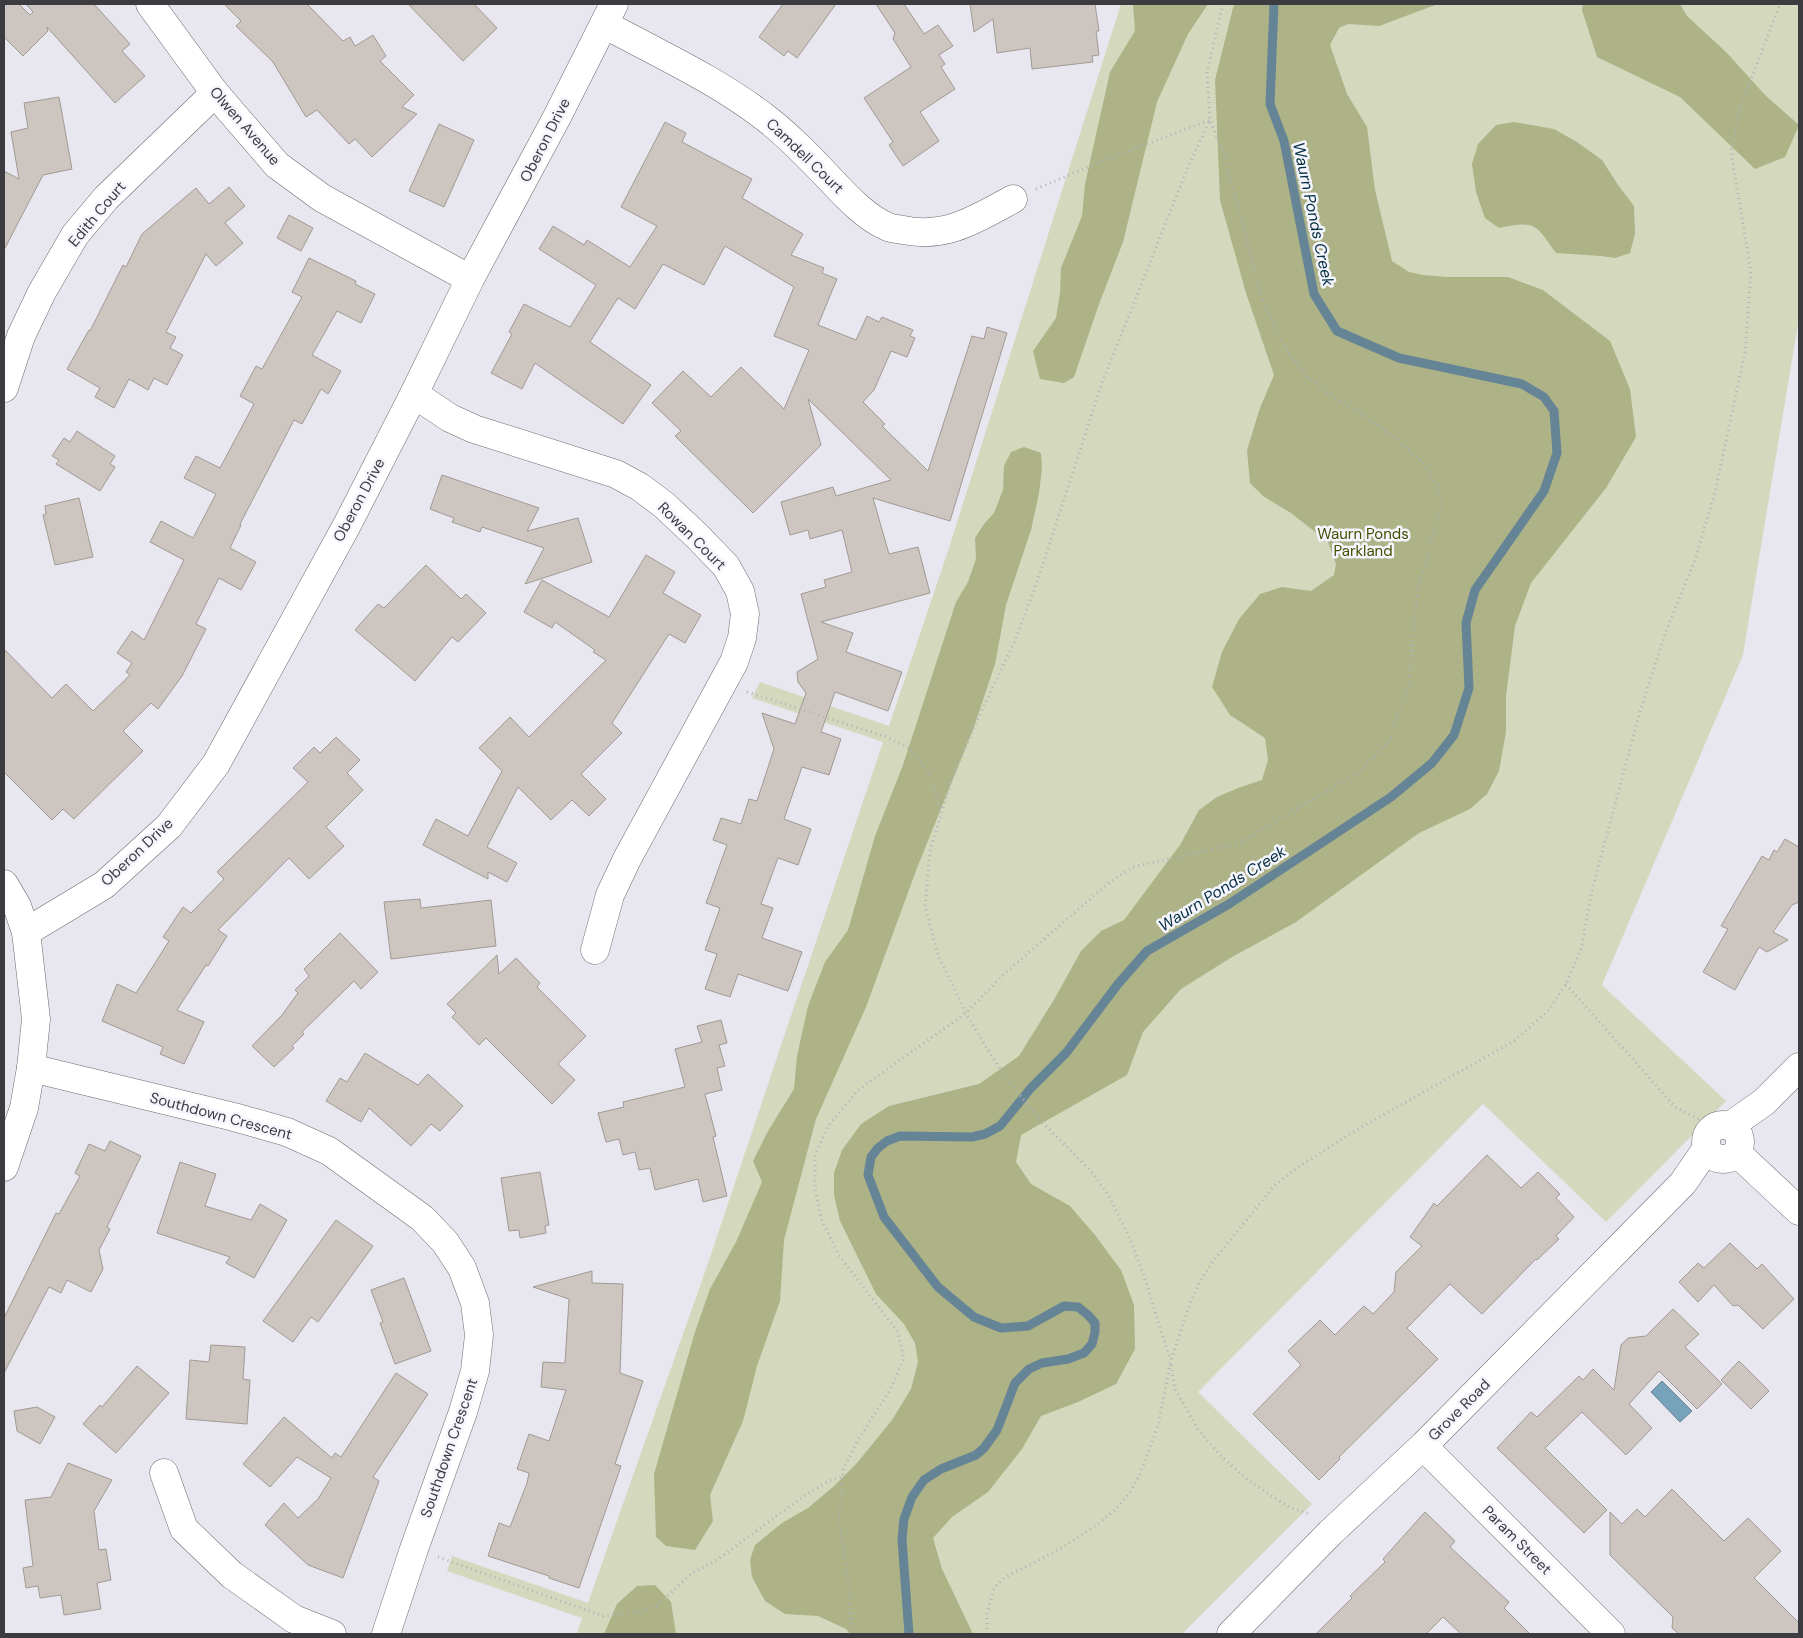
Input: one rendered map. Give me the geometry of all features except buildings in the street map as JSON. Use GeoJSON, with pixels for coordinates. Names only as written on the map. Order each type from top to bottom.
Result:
{"type":"FeatureCollection","features":[{"type":"Feature","properties":{"kind":"street","name":"Olwen Avenue"},"geometry":{"type":"LineString","coordinates":[[150,4],[215,93],[276,165],[322,198],[470,279]]}},
{"type":"Feature","properties":{"kind":"street","name":"Camdell Court"},"geometry":{"type":"LineString","coordinates":[[609,14],[732,94],[767,120],[794,143],[850,200],[869,216],[889,227],[918,233],[950,230],[982,216],[1013,199]]}},
{"type":"Feature","properties":{"kind":"street","name":"Oberon Drive"},"geometry":{"type":"LineString","coordinates":[[26,932],[104,885],[169,826],[216,764],[347,525],[470,279],[549,134],[609,14]]}},
{"type":"Feature","properties":{"kind":"street","name":"Edith Court"},"geometry":{"type":"LineString","coordinates":[[4,388],[26,327],[42,292],[75,235],[106,198],[215,93]]}},
{"type":"Feature","properties":{"kind":"street","name":"Rowan Court"},"geometry":{"type":"LineString","coordinates":[[414,394],[450,418],[474,429],[616,474],[640,487],[664,505],[698,536],[726,566],[740,591],[745,614],[742,638],[734,662],[627,858],[610,895],[595,950]]}},
{"type":"Feature","properties":{"kind":"street"},"geometry":{"type":"LineString","coordinates":[[4,884],[17,906],[26,932],[36,1019],[31,1068],[24,1108],[4,1167]]}},
{"type":"Feature","properties":{"kind":"street","name":"Grove Road"},"geometry":{"type":"LineString","coordinates":[[1231,1634],[1330,1533],[1423,1446],[1799,1067]]}},
{"type":"Feature","properties":{"kind":"street","name":"Southdown Crescent"},"geometry":{"type":"LineString","coordinates":[[31,1068],[234,1117],[287,1132],[329,1151],[422,1218],[444,1242],[462,1268],[475,1302],[479,1335],[476,1362],[463,1412],[386,1634]]}},
{"type":"Feature","properties":{"kind":"street"},"geometry":{"type":"LineString","coordinates":[[1725,1142],[1799,1211]]}},
{"type":"Feature","properties":{"kind":"street","name":"Param Street"},"geometry":{"type":"LineString","coordinates":[[1423,1446],[1611,1634]]}},
{"type":"Feature","properties":{"kind":"street"},"geometry":{"type":"LineString","coordinates":[[164,1473],[184,1530],[232,1575],[294,1619],[332,1634]]}},
{"type":"Feature","properties":{"kind":"path"},"geometry":{"type":"LineString","coordinates":[[852,1634],[847,1570],[839,1521],[843,1470],[858,1440],[890,1390],[904,1358],[897,1331],[838,1254],[821,1218],[816,1188],[815,1156],[828,1126],[858,1090],[966,1012],[1004,974],[1111,881],[1133,867],[1240,842],[1362,770],[1390,740],[1398,712],[1408,692],[1418,589],[1441,507],[1438,486],[1423,463],[1363,414],[1314,383],[1290,355],[1275,330],[1262,298],[1224,154],[1210,120],[1207,72],[1223,4]]}},
{"type":"Feature","properties":{"kind":"path"},"geometry":{"type":"LineString","coordinates":[[987,1634],[987,1613],[990,1599],[994,1588],[1004,1578],[1060,1548],[1095,1526],[1116,1509],[1130,1492],[1140,1474],[1158,1426],[1171,1360],[1190,1303],[1199,1283],[1274,1186],[1294,1170],[1353,1132],[1514,1041],[1550,1010],[1566,984],[1581,949],[1593,886],[1640,712],[1666,631],[1695,560],[1715,493],[1745,352],[1751,272],[1731,152],[1740,108],[1780,4]]}},
{"type":"Feature","properties":{"kind":"path"},"geometry":{"type":"LineString","coordinates":[[1013,199],[1112,157],[1210,120]]}},
{"type":"Feature","properties":{"kind":"path"},"geometry":{"type":"LineString","coordinates":[[1210,120],[1184,176],[1102,383],[1039,576],[1015,642],[979,716],[952,782],[930,851],[926,907],[938,955],[966,1012],[1007,1079],[1039,1119],[1091,1171],[1110,1198],[1136,1254],[1171,1360],[1175,1389],[1199,1431],[1222,1457],[1250,1481],[1289,1507],[1311,1515],[1330,1533]]}},
{"type":"Feature","properties":{"kind":"path"},"geometry":{"type":"LineString","coordinates":[[722,684],[886,737],[910,749],[927,770],[942,812]]}},
{"type":"Feature","properties":{"kind":"path"},"geometry":{"type":"LineString","coordinates":[[1566,984],[1675,1107],[1725,1142]]}},
{"type":"Feature","properties":{"kind":"path"},"geometry":{"type":"LineString","coordinates":[[414,1549],[603,1616],[629,1614],[644,1611],[659,1604],[692,1573],[717,1560],[801,1498],[829,1481],[842,1476]]}},
{"type":"Feature","properties":{"kind":"green space","name":"Waurn Ponds Parkland"},"geometry":{"type":"Polygon","coordinates":[[[1121,4],[1799,4],[1799,318],[1743,655],[1602,985],[1726,1101],[1606,1222],[1483,1104],[1198,1392],[1312,1504],[1182,1634],[577,1634],[582,1618],[447,1571],[452,1556],[588,1603],[705,1272],[883,742],[752,698],[760,682],[889,726],[949,548],[1121,4]]]}},
{"type":"Feature","properties":{"kind":"green space"},"geometry":{"type":"Polygon","coordinates":[[[1133,4],[1208,4],[1188,34],[1157,102],[1123,242],[1074,377],[1064,383],[1040,379],[1033,351],[1056,318],[1061,268],[1082,216],[1085,184],[1110,72],[1135,31],[1133,4]]]}},
{"type":"Feature","properties":{"kind":"green space"},"geometry":{"type":"Polygon","coordinates":[[[1234,4],[1438,4],[1379,26],[1348,24],[1339,28],[1330,45],[1347,94],[1367,127],[1375,190],[1392,261],[1409,272],[1423,275],[1508,277],[1543,290],[1610,341],[1630,389],[1636,437],[1606,488],[1531,583],[1515,626],[1506,696],[1506,732],[1499,771],[1487,794],[1470,809],[1419,833],[1296,922],[1232,957],[1181,989],[1143,1032],[1127,1075],[1021,1135],[1016,1162],[1031,1184],[1070,1206],[1121,1270],[1134,1305],[1135,1349],[1116,1384],[1078,1402],[1041,1416],[1022,1449],[988,1492],[952,1517],[933,1538],[942,1569],[973,1634],[850,1634],[846,1629],[818,1616],[785,1614],[765,1601],[752,1577],[750,1560],[755,1545],[782,1523],[808,1508],[857,1463],[892,1420],[911,1389],[918,1362],[915,1343],[904,1324],[876,1294],[840,1221],[834,1195],[834,1173],[842,1150],[861,1124],[889,1106],[979,1084],[1019,1056],[1055,998],[1081,951],[1101,931],[1124,920],[1180,845],[1199,810],[1217,797],[1262,780],[1268,760],[1265,738],[1230,715],[1212,687],[1222,652],[1239,619],[1260,594],[1282,587],[1311,591],[1334,575],[1336,564],[1328,542],[1291,513],[1263,496],[1250,483],[1247,450],[1260,408],[1274,375],[1246,293],[1220,200],[1215,80],[1234,4]]]}},
{"type":"Feature","properties":{"kind":"green space"},"geometry":{"type":"Polygon","coordinates":[[[1583,4],[1680,4],[1687,16],[1726,52],[1765,95],[1799,125],[1785,157],[1755,169],[1680,97],[1597,57],[1582,10],[1583,4]]]}},
{"type":"Feature","properties":{"kind":"green space"},"geometry":{"type":"Polygon","coordinates":[[[1514,122],[1554,129],[1577,142],[1602,160],[1634,206],[1635,234],[1630,253],[1615,258],[1556,253],[1539,230],[1534,227],[1520,224],[1499,228],[1485,218],[1476,192],[1472,164],[1478,144],[1496,125],[1514,122]]]}},
{"type":"Feature","properties":{"kind":"green space"},"geometry":{"type":"Polygon","coordinates":[[[1024,447],[1041,453],[1042,468],[1039,493],[1031,530],[1006,605],[995,664],[974,727],[917,868],[866,1007],[816,1119],[784,1240],[780,1301],[757,1366],[743,1421],[710,1495],[713,1521],[695,1550],[666,1546],[656,1537],[654,1474],[695,1332],[710,1289],[736,1242],[762,1182],[753,1161],[768,1131],[794,1089],[797,1056],[808,1006],[825,962],[848,930],[875,836],[903,765],[956,602],[968,582],[976,559],[975,538],[994,513],[1003,490],[1004,466],[1011,452],[1024,447]]]}},
{"type":"Feature","properties":{"kind":"green space"},"geometry":{"type":"Polygon","coordinates":[[[655,1585],[671,1602],[676,1634],[604,1634],[617,1604],[637,1586],[655,1585]]]}},
{"type":"Feature","properties":{"kind":"water"},"geometry":{"type":"Polygon","coordinates":[[[1662,1381],[1692,1411],[1680,1422],[1651,1392],[1662,1381]]]}},
{"type":"Feature","properties":{"kind":"waterway","name":"Waurn Ponds Creek"},"geometry":{"type":"LineString","coordinates":[[909,1634],[902,1539],[904,1519],[912,1497],[924,1480],[941,1469],[976,1455],[984,1448],[997,1430],[1015,1383],[1029,1369],[1042,1363],[1068,1359],[1084,1353],[1092,1344],[1095,1323],[1078,1307],[1064,1306],[1028,1326],[1001,1328],[974,1317],[938,1287],[884,1217],[868,1175],[871,1157],[887,1141],[900,1136],[972,1137],[985,1134],[1000,1126],[1031,1088],[1066,1053],[1118,984],[1147,951],[1229,904],[1391,797],[1432,763],[1454,735],[1469,688],[1466,623],[1475,590],[1544,491],[1557,453],[1554,411],[1544,397],[1522,384],[1399,358],[1337,331],[1314,294],[1284,141],[1270,104],[1274,4]]}}]}
